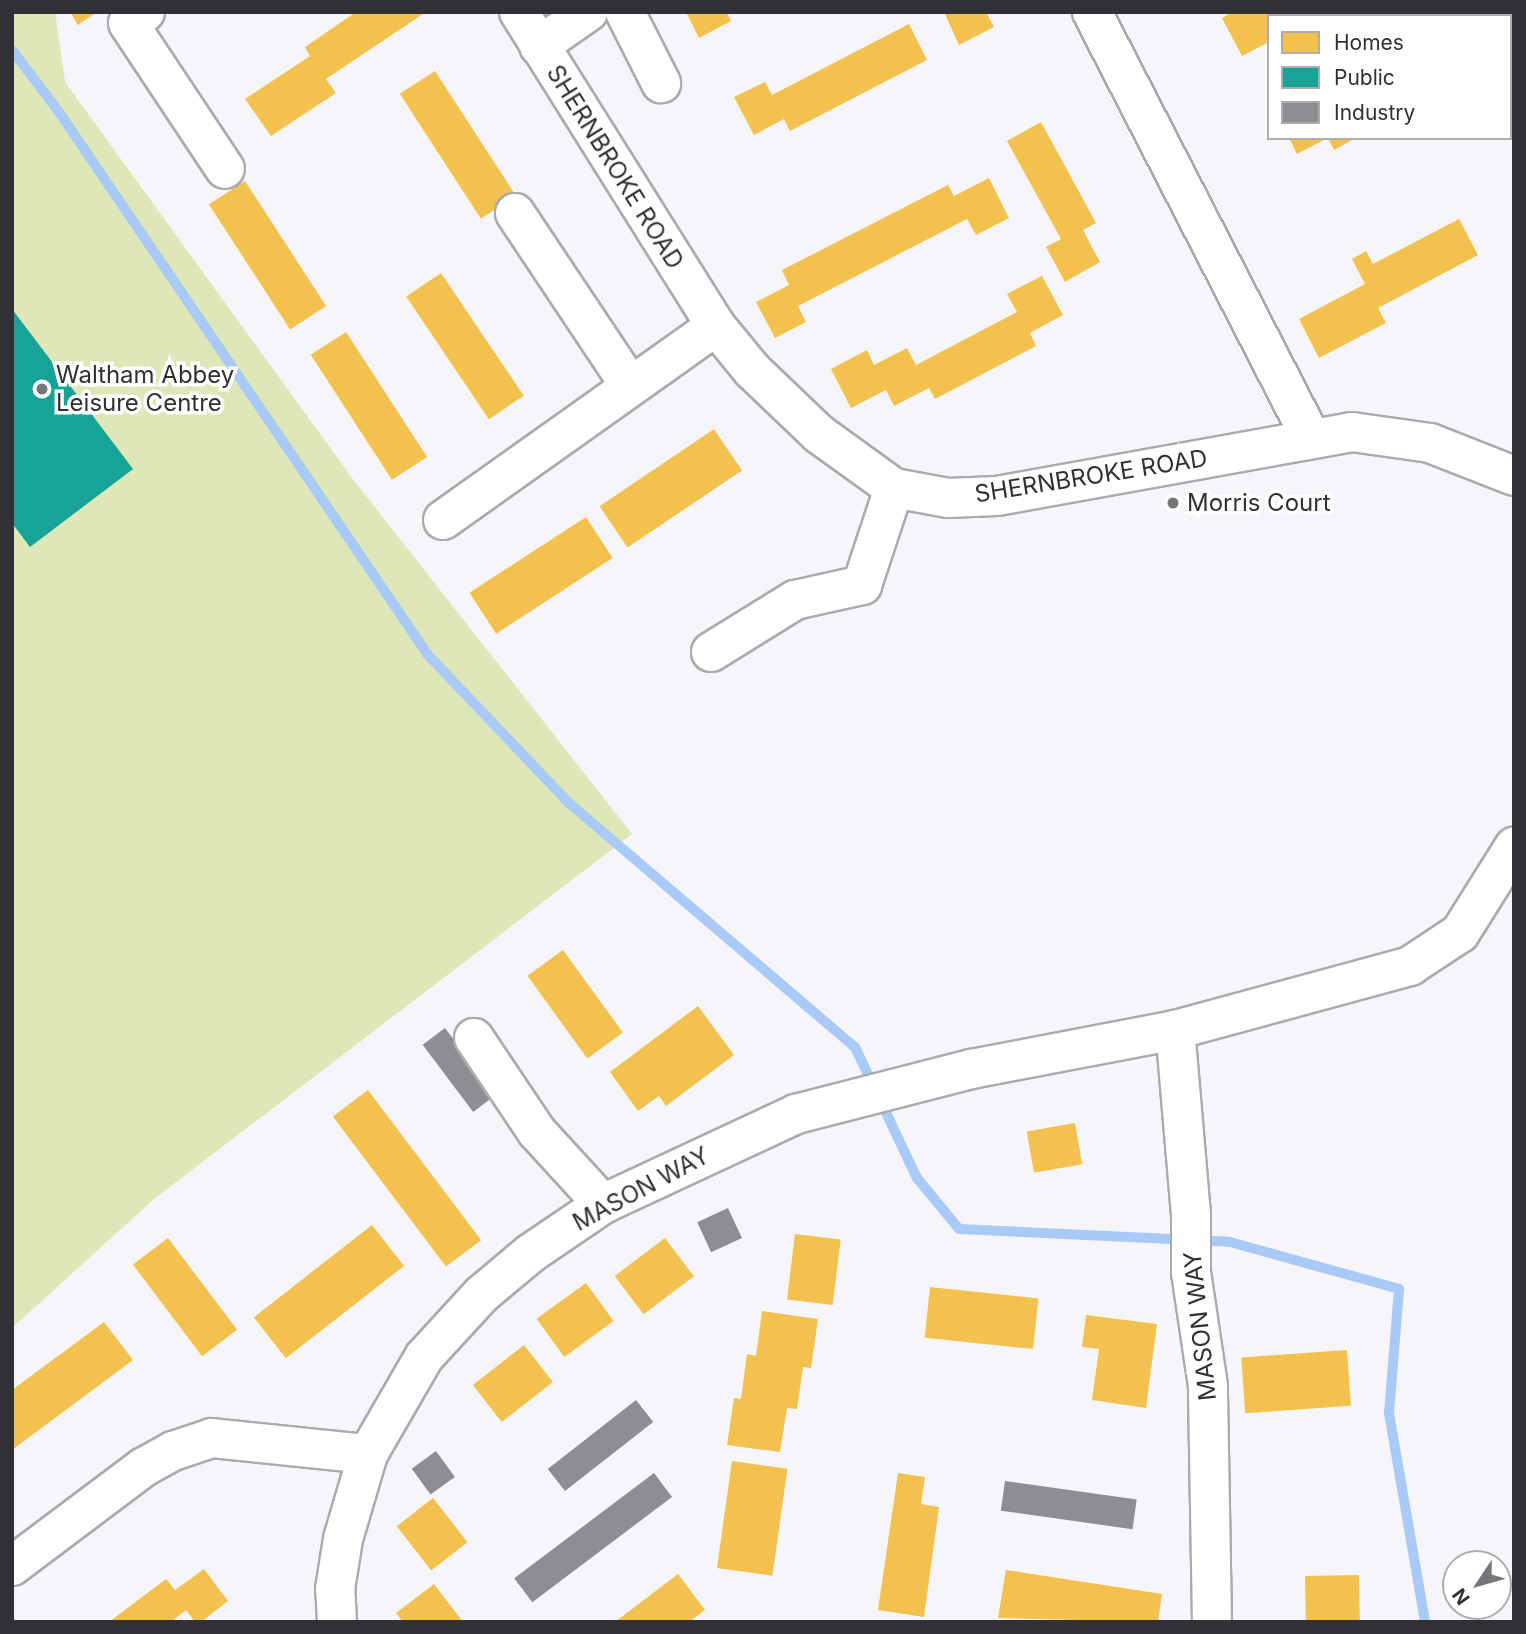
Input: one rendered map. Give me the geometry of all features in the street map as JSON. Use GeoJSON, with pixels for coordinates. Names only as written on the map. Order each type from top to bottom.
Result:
{"type":"FeatureCollection","features":[{"type":"Feature","properties":{"kind":"street"},"geometry":{"type":"LineString","coordinates":[[145,12],[128,23],[225,169]]}},
{"type":"Feature","properties":{"kind":"street","name":"SHERNBROKE ROAD"},"geometry":{"type":"LineString","coordinates":[[519,12],[716,326],[752,370],[819,434],[894,488],[948,498],[996,496],[1352,432],[1430,443],[1514,477]]}},
{"type":"Feature","properties":{"kind":"street"},"geometry":{"type":"LineString","coordinates":[[539,46],[588,12]]}},
{"type":"Feature","properties":{"kind":"street"},"geometry":{"type":"LineString","coordinates":[[625,12],[661,83]]}},
{"type":"Feature","properties":{"kind":"street"},"geometry":{"type":"LineString","coordinates":[[1092,12],[1311,438]]}},
{"type":"Feature","properties":{"kind":"street"},"geometry":{"type":"LineString","coordinates":[[515,213],[629,384]]}},
{"type":"Feature","properties":{"kind":"street"},"geometry":{"type":"LineString","coordinates":[[443,520],[629,384],[716,326]]}},
{"type":"Feature","properties":{"kind":"street"},"geometry":{"type":"LineString","coordinates":[[711,652],[795,600],[862,585],[894,488]]}},
{"type":"Feature","properties":{"kind":"street","name":"MASON WAY"},"geometry":{"type":"LineString","coordinates":[[337,1622],[335,1589],[343,1539],[368,1454],[424,1357],[453,1323],[531,1253],[603,1204],[796,1114],[847,1104],[971,1069],[1175,1030],[1410,966],[1460,933],[1514,847]]}},
{"type":"Feature","properties":{"kind":"street","name":"MASON WAY"},"geometry":{"type":"LineString","coordinates":[[1175,1030],[1191,1216],[1191,1272],[1208,1386],[1212,1622]]}},
{"type":"Feature","properties":{"kind":"street"},"geometry":{"type":"LineString","coordinates":[[474,1038],[537,1132],[603,1204]]}},
{"type":"Feature","properties":{"kind":"street"},"geometry":{"type":"LineString","coordinates":[[12,1566],[144,1467],[173,1451],[212,1438],[368,1454]]}},
{"type":"Feature","properties":{"kind":"green space"},"geometry":{"type":"Polygon","coordinates":[[[12,12],[55,12],[65,82],[352,478],[632,834],[154,1199],[12,1328],[12,12]]]}},
{"type":"Feature","properties":{"kind":"building: Homes"},"geometry":{"type":"Polygon","coordinates":[[[70,12],[97,12],[78,25],[70,12]]]}},
{"type":"Feature","properties":{"kind":"building: Homes"},"geometry":{"type":"Polygon","coordinates":[[[356,12],[426,12],[326,79],[336,93],[271,136],[245,99],[310,56],[305,47],[356,12]]]}},
{"type":"Feature","properties":{"kind":"building: Homes"},"geometry":{"type":"Polygon","coordinates":[[[686,12],[727,12],[731,21],[699,38],[686,12]]]}},
{"type":"Feature","properties":{"kind":"building: Homes"},"geometry":{"type":"Polygon","coordinates":[[[944,12],[986,12],[994,27],[959,45],[944,12]]]}},
{"type":"Feature","properties":{"kind":"building: Homes"},"geometry":{"type":"Polygon","coordinates":[[[1233,12],[1285,12],[1267,14],[1267,43],[1242,56],[1222,18],[1233,12]]]}},
{"type":"Feature","properties":{"kind":"building: Homes"},"geometry":{"type":"Polygon","coordinates":[[[1463,12],[1505,12],[1501,14],[1463,12]]]}},
{"type":"Feature","properties":{"kind":"building: Homes"},"geometry":{"type":"Polygon","coordinates":[[[909,24],[927,60],[790,131],[784,119],[754,135],[734,97],[765,82],[772,95],[909,24]]]}},
{"type":"Feature","properties":{"kind":"building: Homes"},"geometry":{"type":"Polygon","coordinates":[[[435,71],[516,196],[481,219],[400,94],[435,71]]]}},
{"type":"Feature","properties":{"kind":"building: Homes"},"geometry":{"type":"Polygon","coordinates":[[[1041,122],[1096,223],[1083,230],[1100,262],[1065,282],[1046,247],[1061,239],[1007,141],[1041,122]]]}},
{"type":"Feature","properties":{"kind":"building: Homes"},"geometry":{"type":"Polygon","coordinates":[[[1290,140],[1324,140],[1297,154],[1290,140]]]}},
{"type":"Feature","properties":{"kind":"building: Homes"},"geometry":{"type":"Polygon","coordinates":[[[1329,140],[1352,140],[1334,150],[1329,140]]]}},
{"type":"Feature","properties":{"kind":"building: Homes"},"geometry":{"type":"Polygon","coordinates":[[[989,178],[1009,218],[976,235],[967,219],[798,306],[806,322],[775,338],[756,302],[789,285],[782,270],[948,185],[954,196],[989,178]]]}},
{"type":"Feature","properties":{"kind":"building: Homes"},"geometry":{"type":"Polygon","coordinates":[[[245,181],[326,306],[290,329],[209,204],[245,181]]]}},
{"type":"Feature","properties":{"kind":"building: Homes"},"geometry":{"type":"Polygon","coordinates":[[[1459,219],[1478,255],[1378,308],[1386,323],[1319,358],[1299,319],[1365,284],[1352,259],[1366,251],[1373,264],[1459,219]]]}},
{"type":"Feature","properties":{"kind":"building: Homes"},"geometry":{"type":"Polygon","coordinates":[[[441,273],[524,396],[489,419],[406,296],[441,273]]]}},
{"type":"Feature","properties":{"kind":"building: Homes"},"geometry":{"type":"Polygon","coordinates":[[[1042,276],[1063,315],[1030,333],[1036,346],[935,399],[929,388],[894,406],[886,390],[851,408],[831,369],[867,350],[874,365],[907,348],[916,365],[1017,312],[1007,294],[1042,276]]]}},
{"type":"Feature","properties":{"kind":"building: Homes"},"geometry":{"type":"Polygon","coordinates":[[[346,332],[427,457],[392,480],[311,355],[346,332]]]}},
{"type":"Feature","properties":{"kind":"building: Homes"},"geometry":{"type":"Polygon","coordinates":[[[714,429],[742,470],[628,548],[600,506],[714,429]]]}},
{"type":"Feature","properties":{"kind":"building: Homes"},"geometry":{"type":"Polygon","coordinates":[[[586,517],[613,558],[496,634],[469,593],[586,517]]]}},
{"type":"Feature","properties":{"kind":"building: Homes"},"geometry":{"type":"Polygon","coordinates":[[[563,950],[623,1033],[587,1058],[527,976],[563,950]]]}},
{"type":"Feature","properties":{"kind":"building: Homes"},"geometry":{"type":"Polygon","coordinates":[[[698,1006],[734,1055],[666,1106],[659,1096],[638,1111],[610,1072],[698,1006]]]}},
{"type":"Feature","properties":{"kind":"building: Homes"},"geometry":{"type":"Polygon","coordinates":[[[368,1090],[481,1240],[446,1267],[333,1116],[368,1090]]]}},
{"type":"Feature","properties":{"kind":"building: Homes"},"geometry":{"type":"Polygon","coordinates":[[[1075,1123],[1082,1164],[1034,1173],[1027,1132],[1075,1123]]]}},
{"type":"Feature","properties":{"kind":"building: Homes"},"geometry":{"type":"Polygon","coordinates":[[[372,1225],[404,1266],[286,1358],[254,1317],[372,1225]]]}},
{"type":"Feature","properties":{"kind":"building: Homes"},"geometry":{"type":"Polygon","coordinates":[[[795,1234],[841,1240],[833,1305],[787,1300],[795,1234]]]}},
{"type":"Feature","properties":{"kind":"building: Homes"},"geometry":{"type":"Polygon","coordinates":[[[168,1238],[237,1330],[202,1356],[133,1264],[168,1238]]]}},
{"type":"Feature","properties":{"kind":"building: Homes"},"geometry":{"type":"Polygon","coordinates":[[[665,1238],[694,1276],[644,1314],[615,1276],[665,1238]]]}},
{"type":"Feature","properties":{"kind":"building: Homes"},"geometry":{"type":"Polygon","coordinates":[[[586,1283],[614,1321],[564,1357],[537,1319],[586,1283]]]}},
{"type":"Feature","properties":{"kind":"building: Homes"},"geometry":{"type":"Polygon","coordinates":[[[930,1287],[1038,1298],[1033,1349],[925,1338],[930,1287]]]}},
{"type":"Feature","properties":{"kind":"building: Homes"},"geometry":{"type":"Polygon","coordinates":[[[762,1311],[818,1319],[811,1368],[803,1367],[797,1409],[787,1408],[780,1452],[727,1445],[734,1398],[741,1399],[747,1354],[756,1356],[762,1311]]]}},
{"type":"Feature","properties":{"kind":"building: Homes"},"geometry":{"type":"Polygon","coordinates":[[[1086,1315],[1157,1324],[1146,1408],[1092,1400],[1099,1349],[1082,1347],[1086,1315]]]}},
{"type":"Feature","properties":{"kind":"building: Homes"},"geometry":{"type":"Polygon","coordinates":[[[104,1322],[133,1360],[12,1450],[12,1390],[104,1322]]]}},
{"type":"Feature","properties":{"kind":"building: Homes"},"geometry":{"type":"Polygon","coordinates":[[[524,1345],[553,1382],[502,1422],[473,1385],[524,1345]]]}},
{"type":"Feature","properties":{"kind":"building: Homes"},"geometry":{"type":"Polygon","coordinates":[[[1347,1350],[1351,1406],[1245,1413],[1241,1357],[1347,1350]]]}},
{"type":"Feature","properties":{"kind":"building: Homes"},"geometry":{"type":"Polygon","coordinates":[[[732,1461],[787,1469],[772,1576],[717,1568],[732,1461]]]}},
{"type":"Feature","properties":{"kind":"building: Homes"},"geometry":{"type":"Polygon","coordinates":[[[898,1473],[925,1477],[921,1504],[939,1507],[924,1617],[878,1610],[898,1473]]]}},
{"type":"Feature","properties":{"kind":"building: Homes"},"geometry":{"type":"Polygon","coordinates":[[[433,1498],[467,1542],[431,1570],[397,1526],[433,1498]]]}},
{"type":"Feature","properties":{"kind":"building: Homes"},"geometry":{"type":"Polygon","coordinates":[[[204,1569],[228,1601],[201,1622],[195,1622],[186,1610],[171,1622],[109,1622],[166,1579],[175,1590],[204,1569]]]}},
{"type":"Feature","properties":{"kind":"building: Homes"},"geometry":{"type":"Polygon","coordinates":[[[1006,1570],[1162,1594],[1158,1622],[998,1618],[1006,1570]]]}},
{"type":"Feature","properties":{"kind":"building: Homes"},"geometry":{"type":"Polygon","coordinates":[[[678,1574],[705,1610],[689,1622],[615,1622],[678,1574]]]}},
{"type":"Feature","properties":{"kind":"building: Homes"},"geometry":{"type":"Polygon","coordinates":[[[1359,1575],[1360,1622],[1306,1622],[1305,1576],[1359,1575]]]}},
{"type":"Feature","properties":{"kind":"building: Homes"},"geometry":{"type":"Polygon","coordinates":[[[434,1584],[463,1622],[403,1622],[396,1613],[434,1584]]]}},
{"type":"Feature","properties":{"kind":"building: Public","name":"Waltham Abbey Leisure Centre"},"geometry":{"type":"Polygon","coordinates":[[[12,309],[133,469],[30,547],[12,523],[12,309]]]}},
{"type":"Feature","properties":{"kind":"building: Industry"},"geometry":{"type":"Polygon","coordinates":[[[445,1028],[496,1095],[473,1112],[423,1045],[445,1028]]]}},
{"type":"Feature","properties":{"kind":"building: Industry"},"geometry":{"type":"Polygon","coordinates":[[[728,1208],[742,1238],[711,1252],[697,1222],[728,1208]]]}},
{"type":"Feature","properties":{"kind":"building: Industry"},"geometry":{"type":"Polygon","coordinates":[[[636,1400],[653,1422],[565,1491],[548,1469],[636,1400]]]}},
{"type":"Feature","properties":{"kind":"building: Industry"},"geometry":{"type":"Polygon","coordinates":[[[436,1451],[455,1477],[431,1495],[412,1469],[436,1451]]]}},
{"type":"Feature","properties":{"kind":"building: Industry"},"geometry":{"type":"Polygon","coordinates":[[[654,1473],[672,1497],[532,1602],[514,1578],[654,1473]]]}},
{"type":"Feature","properties":{"kind":"building: Industry"},"geometry":{"type":"Polygon","coordinates":[[[1005,1481],[1137,1500],[1133,1529],[1001,1511],[1005,1481]]]}},
{"type":"Feature","properties":{"kind":"waterway"},"geometry":{"type":"LineString","coordinates":[[12,50],[59,112],[428,655],[569,803],[855,1047],[917,1178],[959,1229],[1230,1242],[1399,1289],[1389,1413],[1425,1622]]}},
{"type":"Feature","properties":{"kind":"place","name":"Waltham Abbey Leisure Centre"},"geometry":{"type":"Point","coordinates":[42,389]}},
{"type":"Feature","properties":{"kind":"place","name":"Morris Court"},"geometry":{"type":"Point","coordinates":[1173,503]}}]}
